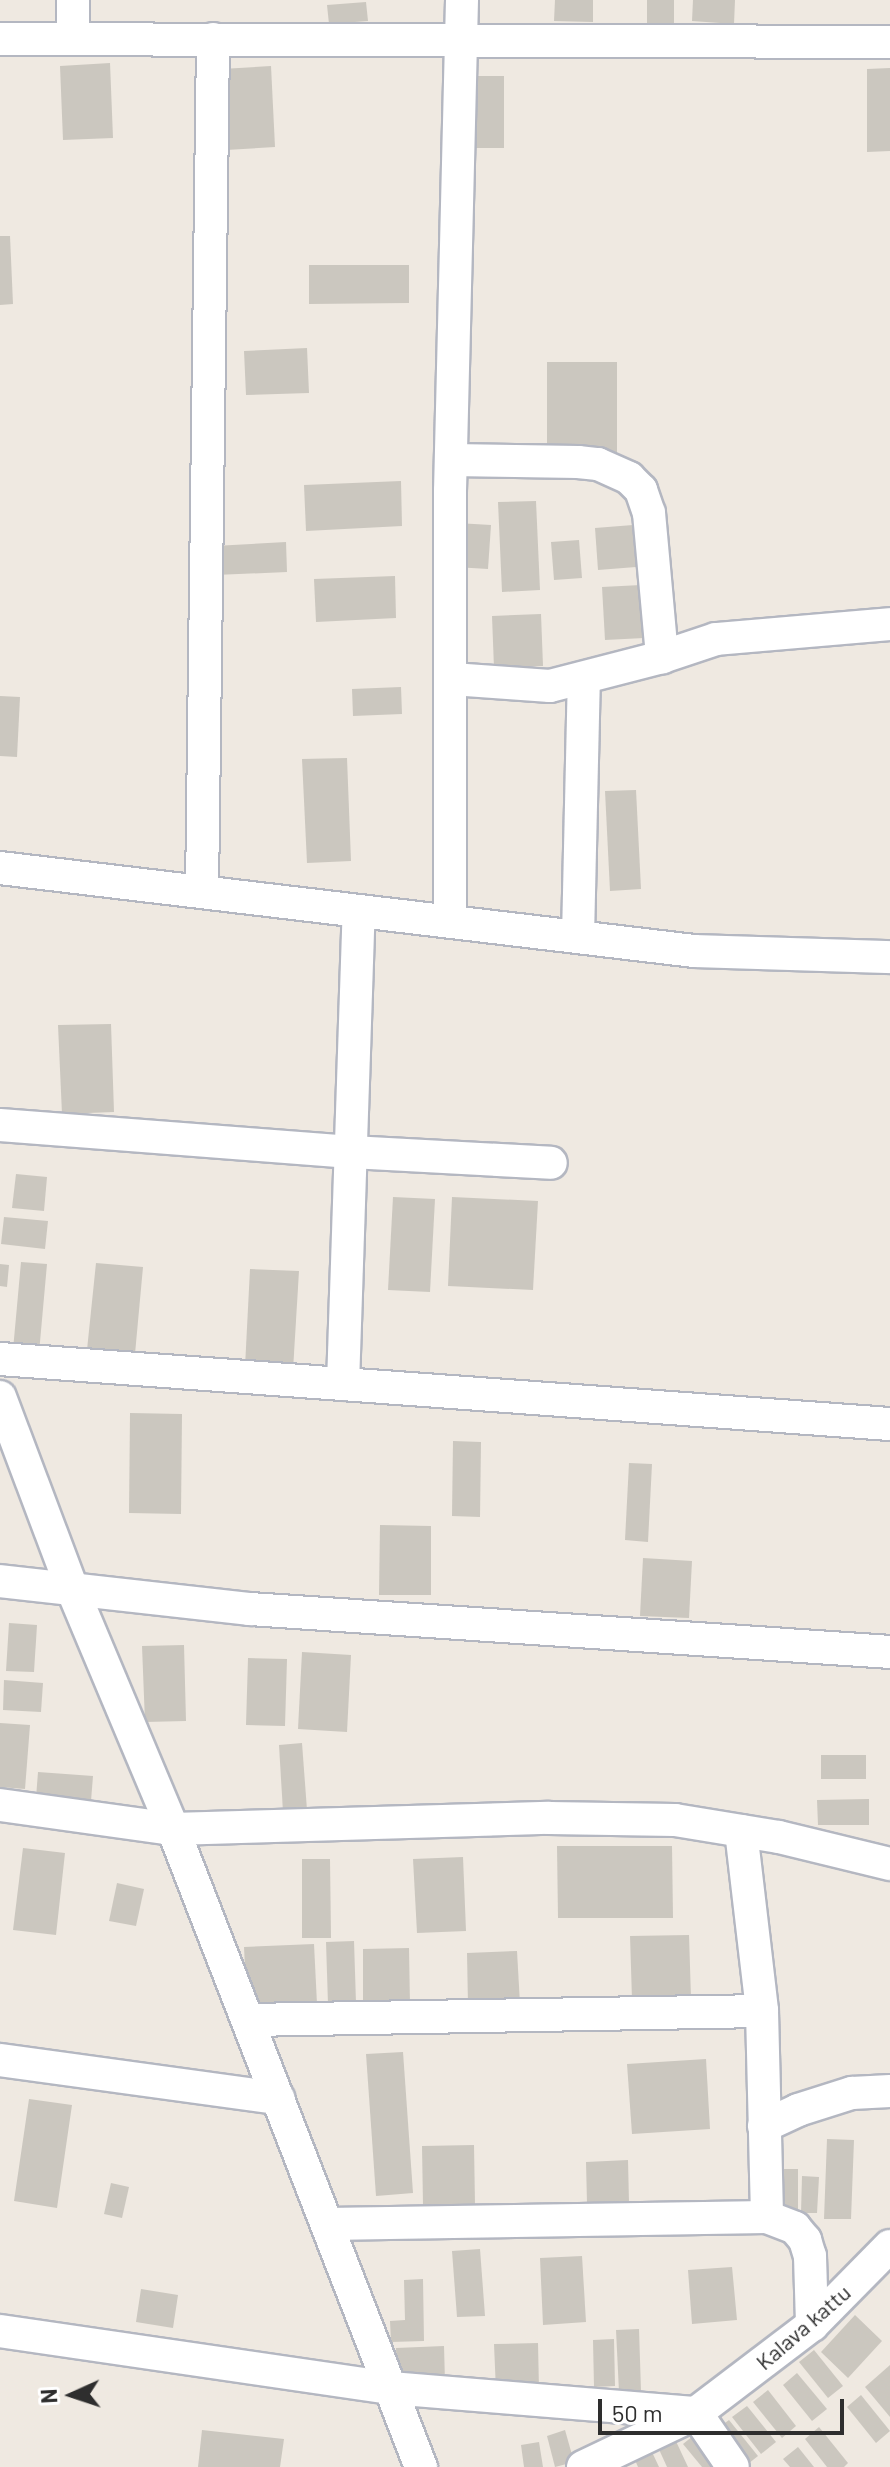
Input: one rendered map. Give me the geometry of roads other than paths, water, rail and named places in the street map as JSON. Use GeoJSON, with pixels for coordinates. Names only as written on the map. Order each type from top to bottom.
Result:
{"type":"FeatureCollection","features":[{"type":"Feature","properties":{"kind":"street"},"geometry":{"type":"LineString","coordinates":[[73,0],[73,39]]}},
{"type":"Feature","properties":{"kind":"street"},"geometry":{"type":"LineString","coordinates":[[450,921],[452,460],[462,0]]}},
{"type":"Feature","properties":{"kind":"street"},"geometry":{"type":"LineString","coordinates":[[0,39],[890,42]]}},
{"type":"Feature","properties":{"kind":"street"},"geometry":{"type":"LineString","coordinates":[[202,892],[213,39]]}},
{"type":"Feature","properties":{"kind":"street"},"geometry":{"type":"LineString","coordinates":[[452,460],[598,464],[629,478],[641,490],[649,513],[662,657]]}},
{"type":"Feature","properties":{"kind":"street"},"geometry":{"type":"LineString","coordinates":[[452,679],[550,686],[662,657],[716,639],[890,624]]}},
{"type":"Feature","properties":{"kind":"street"},"geometry":{"type":"LineString","coordinates":[[578,937],[584,678]]}},
{"type":"Feature","properties":{"kind":"street"},"geometry":{"type":"LineString","coordinates":[[0,868],[694,951],[890,957]]}},
{"type":"Feature","properties":{"kind":"street"},"geometry":{"type":"LineString","coordinates":[[343,1384],[359,911]]}},
{"type":"Feature","properties":{"kind":"street"},"geometry":{"type":"LineString","coordinates":[[0,1125],[351,1152],[551,1163]]}},
{"type":"Feature","properties":{"kind":"street"},"geometry":{"type":"LineString","coordinates":[[0,1359],[890,1424]]}},
{"type":"Feature","properties":{"kind":"street"},"geometry":{"type":"LineString","coordinates":[[0,1397],[73,1591],[173,1829],[421,2467]]}},
{"type":"Feature","properties":{"kind":"street"},"geometry":{"type":"LineString","coordinates":[[0,1581],[250,1609],[890,1652]]}},
{"type":"Feature","properties":{"kind":"street"},"geometry":{"type":"LineString","coordinates":[[0,1805],[173,1829],[549,1818],[675,1820],[741,1831],[890,1864]]}},
{"type":"Feature","properties":{"kind":"street"},"geometry":{"type":"LineString","coordinates":[[741,1831],[762,2011],[767,2217]]}},
{"type":"Feature","properties":{"kind":"street"},"geometry":{"type":"LineString","coordinates":[[248,2020],[762,2011]]}},
{"type":"Feature","properties":{"kind":"street"},"geometry":{"type":"LineString","coordinates":[[0,2060],[278,2098]]}},
{"type":"Feature","properties":{"kind":"street"},"geometry":{"type":"LineString","coordinates":[[764,2126],[798,2110],[852,2093],[890,2091]]}},
{"type":"Feature","properties":{"kind":"street"},"geometry":{"type":"LineString","coordinates":[[327,2224],[767,2217],[795,2228],[805,2240],[810,2256],[812,2325]]}},
{"type":"Feature","properties":{"kind":"street","name":"Kalava kattu"},"geometry":{"type":"LineString","coordinates":[[583,2467],[696,2413],[812,2325],[890,2247]]}},
{"type":"Feature","properties":{"kind":"street"},"geometry":{"type":"LineString","coordinates":[[0,2331],[391,2388],[696,2413],[733,2467]]}}]}
